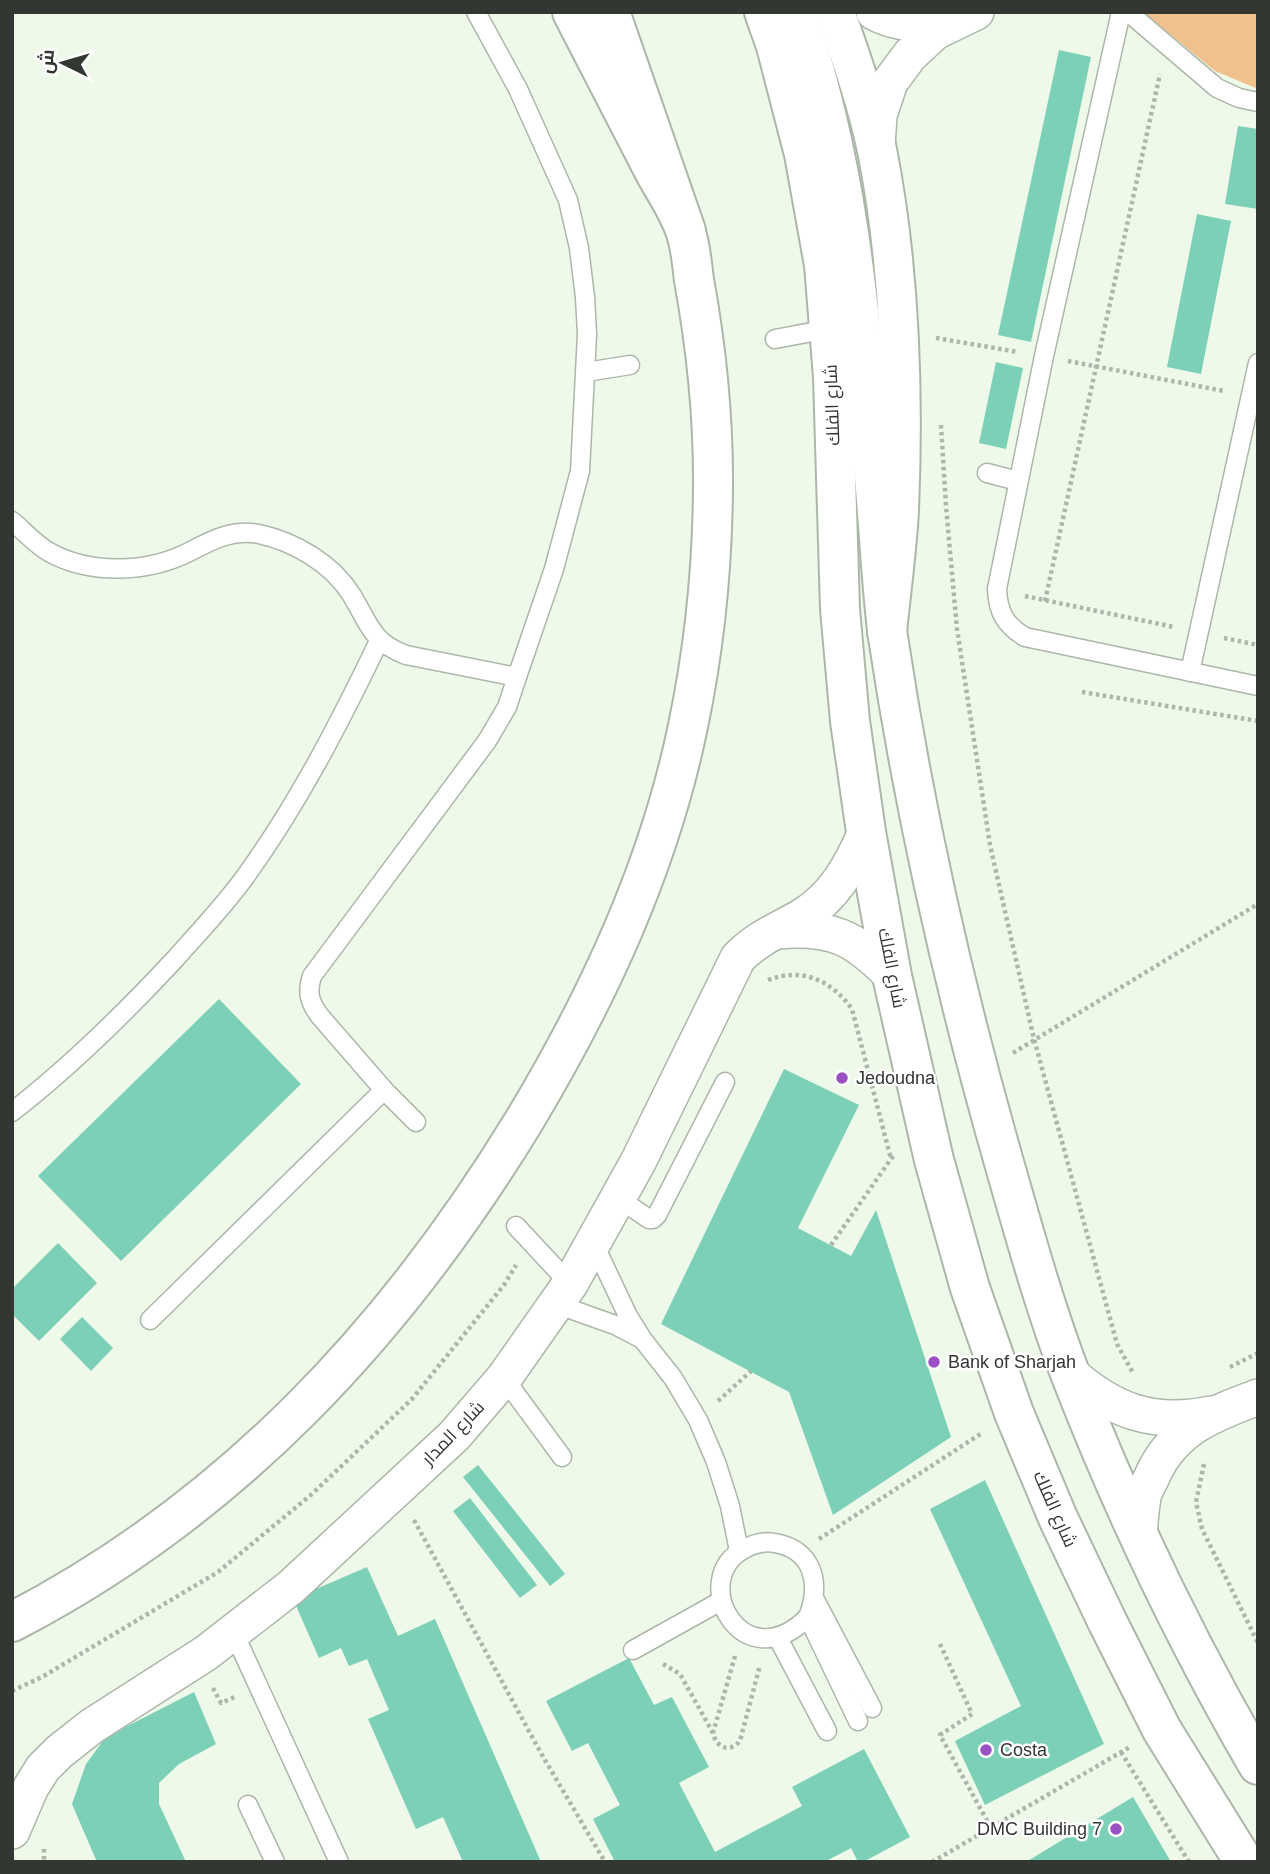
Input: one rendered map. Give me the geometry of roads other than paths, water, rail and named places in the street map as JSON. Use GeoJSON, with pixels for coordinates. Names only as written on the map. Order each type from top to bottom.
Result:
{"type":"FeatureCollection","features":[{"type":"Feature","properties":{"kind":"main road"},"geometry":{"type":"LineString","coordinates":[[572,12],[686,231]]}},
{"type":"Feature","properties":{"kind":"main road"},"geometry":{"type":"LineString","coordinates":[[12,1622],[106,1569],[168,1526],[228,1478],[275,1435],[359,1350],[482,1189],[588,1008],[630,917],[663,823],[688,727],[705,628],[713,529],[713,429],[704,330],[686,231],[610,12]]}},
{"type":"Feature","properties":{"kind":"main road","name":"شارع الفلك"},"geometry":{"type":"LineString","coordinates":[[764,12],[776,46],[804,154],[824,265],[833,377],[840,609],[850,721],[866,832],[892,976],[938,1173],[970,1288],[1013,1413],[1058,1518],[1162,1730],[1244,1862]]}},
{"type":"Feature","properties":{"kind":"main road","name":"شارع الفلك"},"geometry":{"type":"LineString","coordinates":[[796,12],[834,145],[854,258],[887,632],[912,783],[951,966],[1019,1215],[1069,1372],[1139,1535],[1214,1689],[1258,1765]]}},
{"type":"Feature","properties":{"kind":"main road"},"geometry":{"type":"LineString","coordinates":[[835,12],[877,149],[894,269],[902,390],[899,511],[887,632]]}},
{"type":"Feature","properties":{"kind":"street"},"geometry":{"type":"LineString","coordinates":[[874,12],[907,22],[937,23],[971,15]]}},
{"type":"Feature","properties":{"kind":"street"},"geometry":{"type":"LineString","coordinates":[[877,149],[879,115],[890,82],[910,55],[935,32],[971,15]]}},
{"type":"Feature","properties":{"kind":"street","name":"شارع المدار"},"geometry":{"type":"LineString","coordinates":[[12,1831],[31,1787],[43,1768],[59,1752],[92,1726],[234,1633],[291,1587],[454,1436],[504,1378],[563,1294],[618,1199],[685,1071],[738,958],[754,942],[804,915],[831,893],[852,865],[866,832]]}},
{"type":"Feature","properties":{"kind":"street"},"geometry":{"type":"LineString","coordinates":[[773,932],[806,929],[839,936],[868,952],[892,976]]}},
{"type":"Feature","properties":{"kind":"street"},"geometry":{"type":"LineString","coordinates":[[1069,1372],[1091,1392],[1116,1406],[1143,1416],[1193,1418],[1258,1397]]}},
{"type":"Feature","properties":{"kind":"street"},"geometry":{"type":"LineString","coordinates":[[1139,1535],[1144,1494],[1161,1458],[1177,1439],[1217,1412]]}},
{"type":"Feature","properties":{"kind":"lane"},"geometry":{"type":"LineString","coordinates":[[416,1122],[384,1090],[319,1015],[311,1003],[308,990],[312,976],[487,741],[507,707],[554,569],[580,471],[586,372],[585,297],[579,248],[568,200],[523,100],[476,12]]}},
{"type":"Feature","properties":{"kind":"lane"},"geometry":{"type":"LineString","coordinates":[[1121,12],[1018,481],[997,589],[998,604],[1002,617],[1012,629],[1025,637],[1258,686]]}},
{"type":"Feature","properties":{"kind":"lane"},"geometry":{"type":"LineString","coordinates":[[1128,12],[1217,88],[1239,98],[1258,102]]}},
{"type":"Feature","properties":{"kind":"lane"},"geometry":{"type":"LineString","coordinates":[[775,339],[828,329]]}},
{"type":"Feature","properties":{"kind":"lane"},"geometry":{"type":"LineString","coordinates":[[1190,673],[1258,363]]}},
{"type":"Feature","properties":{"kind":"lane"},"geometry":{"type":"LineString","coordinates":[[586,372],[630,365]]}},
{"type":"Feature","properties":{"kind":"lane"},"geometry":{"type":"LineString","coordinates":[[987,473],[1018,481]]}},
{"type":"Feature","properties":{"kind":"lane"},"geometry":{"type":"LineString","coordinates":[[12,521],[48,552],[103,568],[151,565],[170,560],[225,534],[257,533],[292,544],[333,572],[350,592],[369,629],[379,641],[392,650],[517,677]]}},
{"type":"Feature","properties":{"kind":"lane"},"geometry":{"type":"LineString","coordinates":[[12,1112],[91,1045],[146,991],[244,879],[309,778],[379,641]]}},
{"type":"Feature","properties":{"kind":"lane"},"geometry":{"type":"LineString","coordinates":[[618,1199],[649,1219],[657,1215],[726,1082]]}},
{"type":"Feature","properties":{"kind":"lane"},"geometry":{"type":"LineString","coordinates":[[150,1320],[384,1090]]}},
{"type":"Feature","properties":{"kind":"lane"},"geometry":{"type":"LineString","coordinates":[[516,1226],[530,1241],[563,1294],[643,1340]]}},
{"type":"Feature","properties":{"kind":"lane"},"geometry":{"type":"LineString","coordinates":[[593,1242],[615,1292],[643,1340],[673,1378],[698,1420],[720,1473],[739,1551]]}},
{"type":"Feature","properties":{"kind":"lane"},"geometry":{"type":"LineString","coordinates":[[504,1378],[562,1457]]}},
{"type":"Feature","properties":{"kind":"lane"},"geometry":{"type":"LineString","coordinates":[[769,1542],[785,1545],[798,1553],[809,1566],[816,1582],[815,1600],[808,1618],[795,1631],[772,1638],[742,1632],[729,1619],[721,1601],[720,1582],[727,1565],[739,1551],[753,1544],[769,1542]]}},
{"type":"Feature","properties":{"kind":"lane"},"geometry":{"type":"LineString","coordinates":[[815,1600],[872,1708]]}},
{"type":"Feature","properties":{"kind":"lane"},"geometry":{"type":"LineString","coordinates":[[633,1650],[721,1601]]}},
{"type":"Feature","properties":{"kind":"lane"},"geometry":{"type":"LineString","coordinates":[[808,1618],[858,1721]]}},
{"type":"Feature","properties":{"kind":"lane"},"geometry":{"type":"LineString","coordinates":[[234,1633],[339,1862]]}},
{"type":"Feature","properties":{"kind":"lane"},"geometry":{"type":"LineString","coordinates":[[772,1638],[827,1731]]}},
{"type":"Feature","properties":{"kind":"lane"},"geometry":{"type":"LineString","coordinates":[[248,1805],[275,1862]]}},
{"type":"Feature","properties":{"kind":"place","name":"Jedoudna"},"geometry":{"type":"Point","coordinates":[842,1078]}},
{"type":"Feature","properties":{"kind":"place","name":"Bank of Sharjah"},"geometry":{"type":"Point","coordinates":[934,1362]}},
{"type":"Feature","properties":{"kind":"place","name":"Costa"},"geometry":{"type":"Point","coordinates":[986,1750]}},
{"type":"Feature","properties":{"kind":"place","name":"DMC Building 7"},"geometry":{"type":"Point","coordinates":[1116,1829]}}]}
